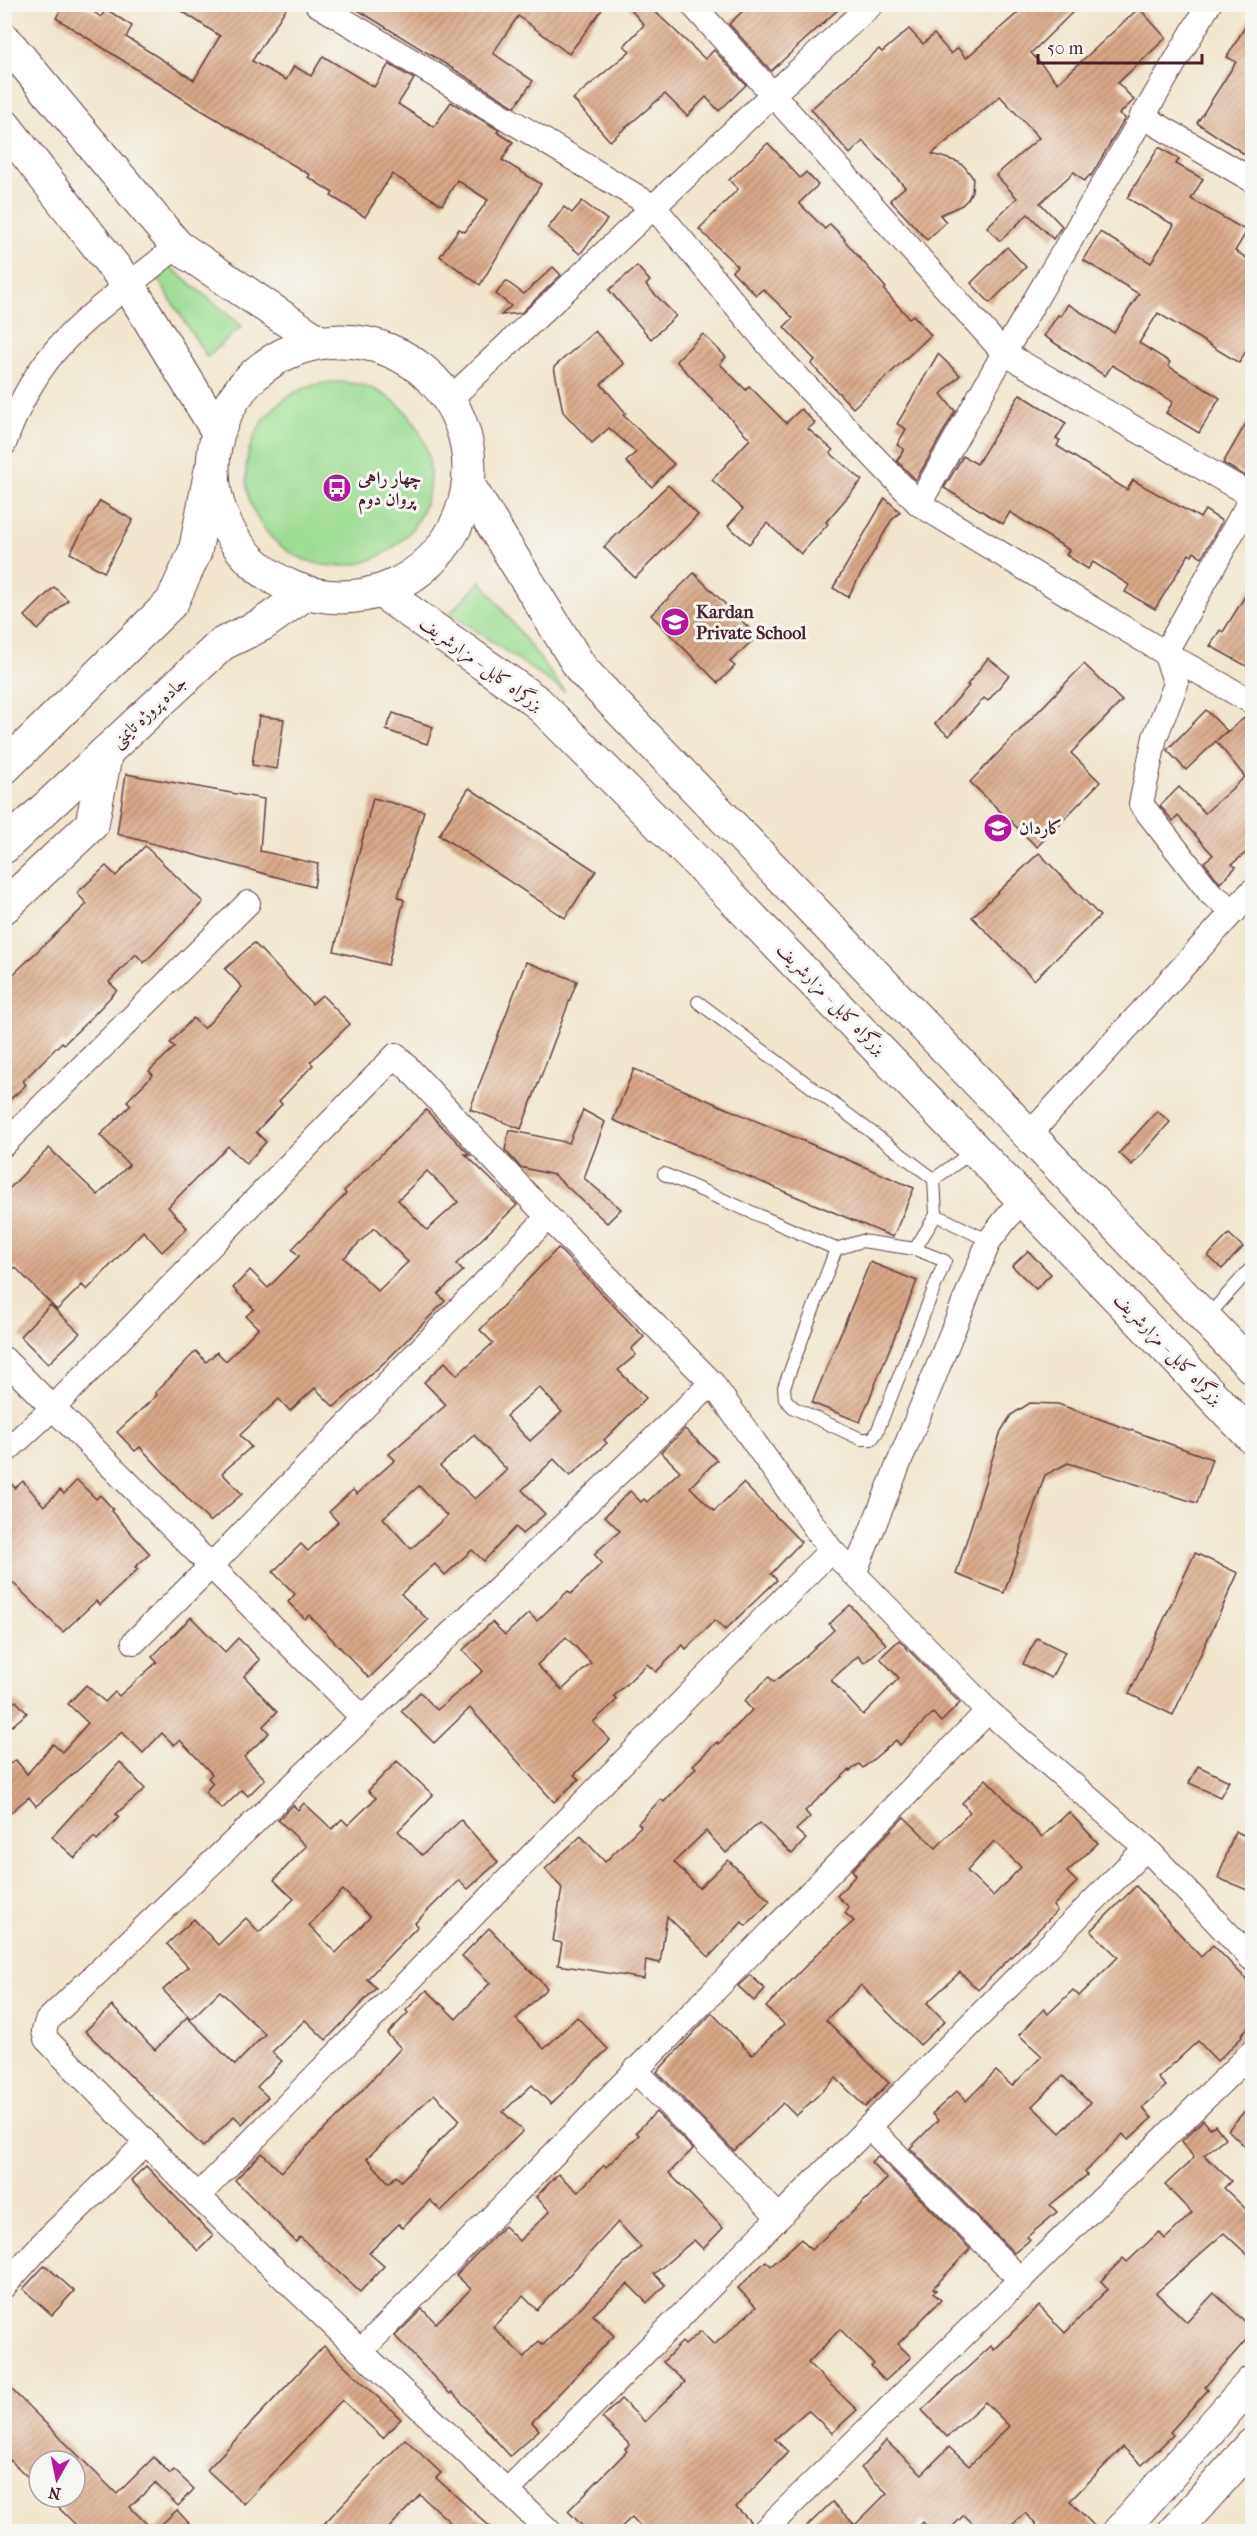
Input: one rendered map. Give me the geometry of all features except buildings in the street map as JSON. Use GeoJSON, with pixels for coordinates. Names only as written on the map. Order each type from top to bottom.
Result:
{"type":"FeatureCollection","features":[{"type":"Feature","properties":{"kind":"main road"},"geometry":{"type":"LineString","coordinates":[[4,39],[177,246],[319,342]]}},
{"type":"Feature","properties":{"kind":"main road"},"geometry":{"type":"LineString","coordinates":[[4,125],[129,286],[217,430]]}},
{"type":"Feature","properties":{"kind":"main road"},"geometry":{"type":"LineString","coordinates":[[4,768],[172,602],[195,552],[217,430],[239,389],[275,358],[319,342],[369,343],[415,363],[450,399],[468,442],[470,488],[454,533],[424,570],[382,592],[344,599],[305,594],[256,567],[223,523],[211,470]]}},
{"type":"Feature","properties":{"kind":"main road"},"geometry":{"type":"LineString","coordinates":[[470,488],[582,670],[1252,1368]]}},
{"type":"Feature","properties":{"kind":"main road","name":"بزرگراه کابل - مزارشریف"},"geometry":{"type":"LineString","coordinates":[[382,592],[537,702],[723,888],[1252,1437]]}},
{"type":"Feature","properties":{"kind":"main road","name":"جاده پروژه تایمنی"},"geometry":{"type":"LineString","coordinates":[[4,847],[222,644],[263,624],[305,594]]}},
{"type":"Feature","properties":{"kind":"main road"},"geometry":{"type":"LineString","coordinates":[[4,736],[11,730],[57,716]]}},
{"type":"Feature","properties":{"kind":"main road"},"geometry":{"type":"LineString","coordinates":[[4,907],[92,824],[106,752]]}},
{"type":"Feature","properties":{"kind":"main road"},"geometry":{"type":"LineString","coordinates":[[1119,2532],[1252,2382]]}},
{"type":"Feature","properties":{"kind":"main road"},"geometry":{"type":"LineString","coordinates":[[1174,2532],[1252,2445]]}},
{"type":"Feature","properties":{"kind":"street"},"geometry":{"type":"LineString","coordinates":[[317,4],[654,207],[784,363],[919,504],[1165,653],[1252,702]]}},
{"type":"Feature","properties":{"kind":"street"},"geometry":{"type":"LineString","coordinates":[[692,4],[1004,353],[1252,496],[1165,653],[1176,684],[1155,737],[1141,804],[1211,894],[1235,910]]}},
{"type":"Feature","properties":{"kind":"street"},"geometry":{"type":"LineString","coordinates":[[450,399],[772,95],[872,4]]}},
{"type":"Feature","properties":{"kind":"street"},"geometry":{"type":"LineString","coordinates":[[919,504],[1004,353],[1209,4]]}},
{"type":"Feature","properties":{"kind":"street"},"geometry":{"type":"LineString","coordinates":[[1142,116],[1252,180]]}},
{"type":"Feature","properties":{"kind":"street"},"geometry":{"type":"LineString","coordinates":[[4,444],[15,413],[36,377],[63,341],[177,246]]}},
{"type":"Feature","properties":{"kind":"street"},"geometry":{"type":"LineString","coordinates":[[1028,1136],[1252,891]]}},
{"type":"Feature","properties":{"kind":"street"},"geometry":{"type":"LineString","coordinates":[[4,1144],[248,903]]}},
{"type":"Feature","properties":{"kind":"street"},"geometry":{"type":"LineString","coordinates":[[4,1453],[54,1407],[396,1055],[548,1217],[712,1383],[831,1550],[988,1712],[1146,1848],[1252,1959]]}},
{"type":"Feature","properties":{"kind":"street"},"geometry":{"type":"LineString","coordinates":[[854,1574],[990,1241],[1023,1197]]}},
{"type":"Feature","properties":{"kind":"street"},"geometry":{"type":"LineString","coordinates":[[134,1642],[211,1566],[548,1217]]}},
{"type":"Feature","properties":{"kind":"street"},"geometry":{"type":"LineString","coordinates":[[4,1359],[362,1717]]}},
{"type":"Feature","properties":{"kind":"street"},"geometry":{"type":"LineString","coordinates":[[550,2532],[198,2196],[46,2039],[44,2031],[47,2021],[712,1383]]}},
{"type":"Feature","properties":{"kind":"street"},"geometry":{"type":"LineString","coordinates":[[198,2196],[831,1550]]}},
{"type":"Feature","properties":{"kind":"street"},"geometry":{"type":"LineString","coordinates":[[361,2351],[634,2070],[988,1712]]}},
{"type":"Feature","properties":{"kind":"street"},"geometry":{"type":"LineString","coordinates":[[508,2490],[1146,1848]]}},
{"type":"Feature","properties":{"kind":"street"},"geometry":{"type":"LineString","coordinates":[[763,2532],[1252,2052]]}},
{"type":"Feature","properties":{"kind":"street"},"geometry":{"type":"LineString","coordinates":[[634,2070],[779,2217]]}},
{"type":"Feature","properties":{"kind":"street"},"geometry":{"type":"LineString","coordinates":[[870,2128],[1021,2280]]}},
{"type":"Feature","properties":{"kind":"street"},"geometry":{"type":"LineString","coordinates":[[4,2286],[43,2243],[146,2144]]}},
{"type":"Feature","properties":{"kind":"lane"},"geometry":{"type":"LineString","coordinates":[[698,1002],[934,1179],[936,1215],[915,1249]]}},
{"type":"Feature","properties":{"kind":"lane"},"geometry":{"type":"LineString","coordinates":[[934,1179],[976,1149]]}},
{"type":"Feature","properties":{"kind":"lane"},"geometry":{"type":"LineString","coordinates":[[664,1174],[836,1249],[862,1241],[915,1249],[945,1262],[878,1432],[872,1439],[861,1439],[794,1408],[785,1399],[784,1387],[836,1249]]}},
{"type":"Feature","properties":{"kind":"lane"},"geometry":{"type":"LineString","coordinates":[[936,1215],[990,1241]]}},
{"type":"Feature","properties":{"kind":"lane"},"geometry":{"type":"LineString","coordinates":[[1205,1318],[1252,1267]]}},
{"type":"Feature","properties":{"kind":"green space"},"geometry":{"type":"Polygon","coordinates":[[[167,264],[242,326],[207,357],[155,275],[167,264]]]}},
{"type":"Feature","properties":{"kind":"green space"},"geometry":{"type":"Polygon","coordinates":[[[338,382],[373,389],[389,397],[403,409],[415,423],[423,439],[430,474],[423,509],[415,525],[403,539],[389,551],[373,559],[338,566],[303,559],[287,551],[273,539],[261,525],[253,509],[246,474],[253,439],[261,423],[273,409],[287,397],[303,389],[338,382]]]}},
{"type":"Feature","properties":{"kind":"green space"},"geometry":{"type":"Polygon","coordinates":[[[481,581],[565,692],[450,613],[481,581]]]}},
{"type":"Feature","properties":{"kind":"place","name":"چهار راهی پروان دوم"},"geometry":{"type":"Point","coordinates":[337,488]}},
{"type":"Feature","properties":{"kind":"place","name":"Kardan Private School"},"geometry":{"type":"Point","coordinates":[675,622]}},
{"type":"Feature","properties":{"kind":"place","name":"کاردان"},"geometry":{"type":"Point","coordinates":[998,828]}}]}
